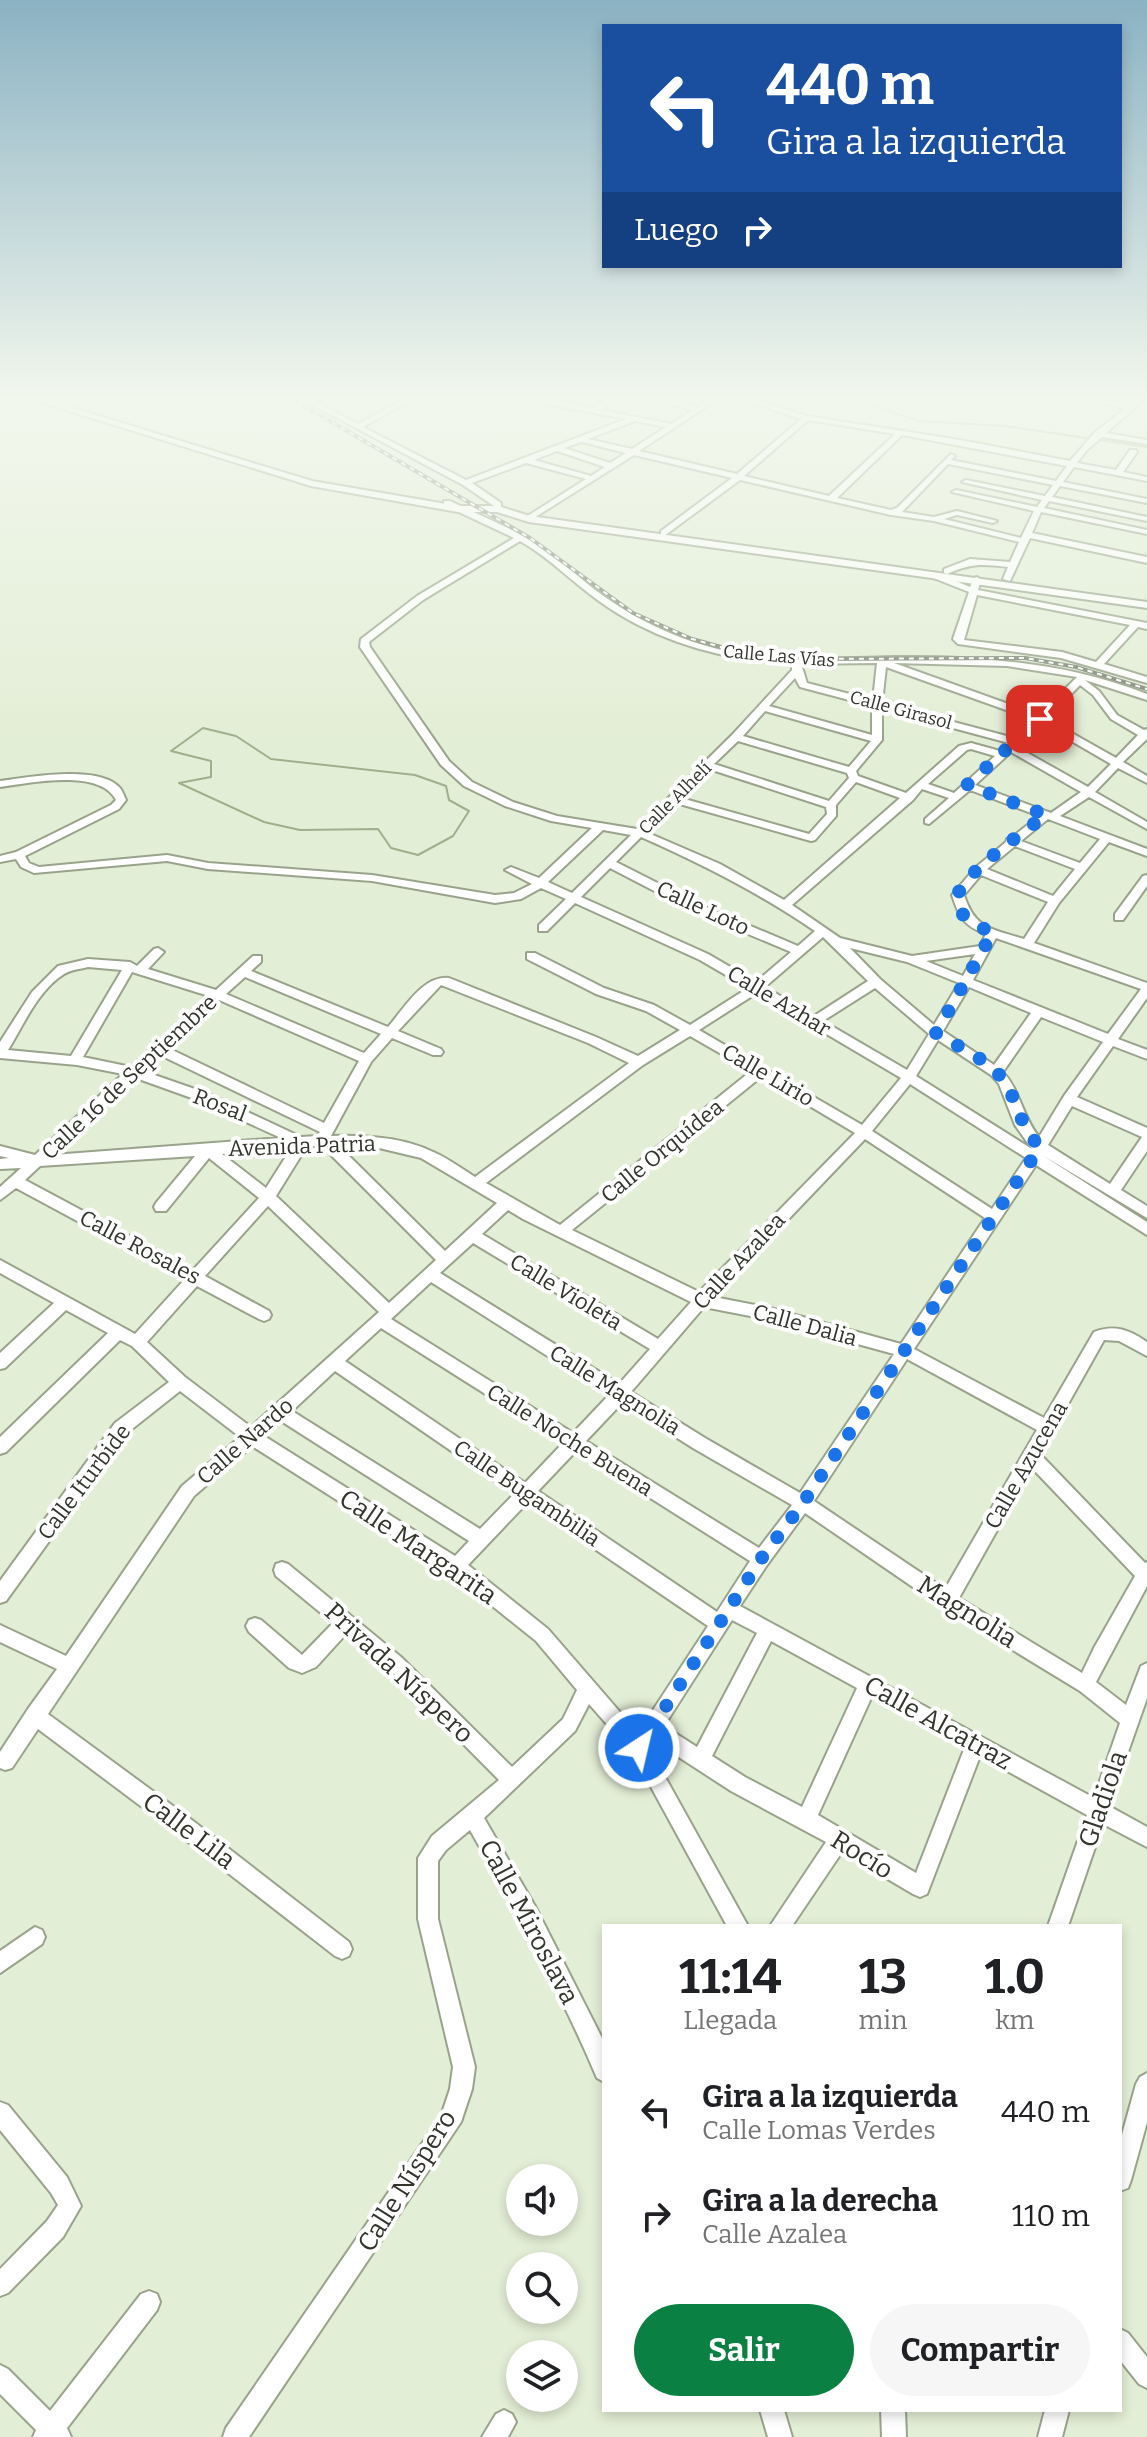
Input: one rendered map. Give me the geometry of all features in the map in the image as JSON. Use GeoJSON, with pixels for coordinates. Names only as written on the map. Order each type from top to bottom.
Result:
{"type":"FeatureCollection","features":[{"type":"Feature","properties":{"kind":"street","name":"Calle Las Vías"},"geometry":{"type":"LineString","coordinates":[[461,511],[542,551],[614,607],[668,635],[725,653],[797,666],[985,662],[1048,668],[1147,697]]}},
{"type":"Feature","properties":{"kind":"street"},"geometry":{"type":"LineString","coordinates":[[511,511],[533,517],[1147,605]]}},
{"type":"Feature","properties":{"kind":"street"},"geometry":{"type":"LineString","coordinates":[[533,517],[542,511]]}},
{"type":"Feature","properties":{"kind":"street"},"geometry":{"type":"LineString","coordinates":[[664,533],[693,511]]}},
{"type":"Feature","properties":{"kind":"street"},"geometry":{"type":"LineString","coordinates":[[881,511],[1147,560]]}},
{"type":"Feature","properties":{"kind":"street"},"geometry":{"type":"LineString","coordinates":[[891,513],[898,511]]}},
{"type":"Feature","properties":{"kind":"street"},"geometry":{"type":"LineString","coordinates":[[1007,579],[1011,565],[1040,511]]}},
{"type":"Feature","properties":{"kind":"street"},"geometry":{"type":"LineString","coordinates":[[1044,511],[1147,532]]}},
{"type":"Feature","properties":{"kind":"street"},"geometry":{"type":"LineString","coordinates":[[1106,511],[1147,519]]}},
{"type":"Feature","properties":{"kind":"street"},"geometry":{"type":"LineString","coordinates":[[934,519],[957,513],[993,521]]}},
{"type":"Feature","properties":{"kind":"street"},"geometry":{"type":"LineString","coordinates":[[533,517],[1147,599]]}},
{"type":"Feature","properties":{"kind":"street"},"geometry":{"type":"LineString","coordinates":[[518,539],[420,598],[367,637],[364,644],[454,774],[468,784],[530,812],[640,833],[716,866],[785,905],[835,940],[876,982],[936,1033],[996,1072],[1005,1082],[1036,1153],[1147,1229]]}},
{"type":"Feature","properties":{"kind":"street"},"geometry":{"type":"LineString","coordinates":[[947,571],[957,563],[968,560],[1011,565]]}},
{"type":"Feature","properties":{"kind":"street"},"geometry":{"type":"LineString","coordinates":[[934,575],[976,592],[1142,624]]}},
{"type":"Feature","properties":{"kind":"street"},"geometry":{"type":"LineString","coordinates":[[977,580],[976,592],[958,639],[961,642],[1042,651],[1099,664],[1147,680]]}},
{"type":"Feature","properties":{"kind":"street"},"geometry":{"type":"LineString","coordinates":[[1099,664],[1142,624]]}},
{"type":"Feature","properties":{"kind":"street"},"geometry":{"type":"LineString","coordinates":[[674,799],[809,839],[832,814],[831,805],[877,740],[882,662],[1040,719],[1147,780]]}},
{"type":"Feature","properties":{"kind":"street"},"geometry":{"type":"LineString","coordinates":[[797,666],[803,685]]}},
{"type":"Feature","properties":{"kind":"street","name":"Calle Alhelí"},"geometry":{"type":"LineString","coordinates":[[543,928],[736,737],[761,707],[787,683],[797,666]]}},
{"type":"Feature","properties":{"kind":"street"},"geometry":{"type":"LineString","coordinates":[[639,1748],[761,1559],[803,1503],[1069,1099],[1147,988],[977,927],[964,914],[958,895],[979,870],[1011,841],[1090,791],[1146,735],[1114,717],[1081,678],[929,821]]}},
{"type":"Feature","properties":{"kind":"street","name":"Calle Girasol"},"geometry":{"type":"LineString","coordinates":[[787,683],[877,704],[1007,747],[1090,791],[1147,826]]}},
{"type":"Feature","properties":{"kind":"street"},"geometry":{"type":"LineString","coordinates":[[761,707],[877,740]]}},
{"type":"Feature","properties":{"kind":"street"},"geometry":{"type":"LineString","coordinates":[[736,737],[852,774],[909,798]]}},
{"type":"Feature","properties":{"kind":"street"},"geometry":{"type":"LineString","coordinates":[[785,905],[968,746],[1007,747]]}},
{"type":"Feature","properties":{"kind":"street"},"geometry":{"type":"LineString","coordinates":[[707,765],[831,805]]}},
{"type":"Feature","properties":{"kind":"street"},"geometry":{"type":"LineString","coordinates":[[0,784],[50,777],[110,784],[117,788],[121,800],[109,810],[19,855],[0,859]]}},
{"type":"Feature","properties":{"kind":"street"},"geometry":{"type":"LineString","coordinates":[[967,785],[1147,853]]}},
{"type":"Feature","properties":{"kind":"street"},"geometry":{"type":"LineString","coordinates":[[923,786],[954,796]]}},
{"type":"Feature","properties":{"kind":"street"},"geometry":{"type":"LineString","coordinates":[[19,855],[25,865],[38,871],[167,858],[208,866],[372,878],[495,899],[517,896],[540,884],[602,825]]}},
{"type":"Feature","properties":{"kind":"street"},"geometry":{"type":"LineString","coordinates":[[1027,944],[1055,901],[1107,838]]}},
{"type":"Feature","properties":{"kind":"street"},"geometry":{"type":"LineString","coordinates":[[1011,841],[1083,868]]}},
{"type":"Feature","properties":{"kind":"street","name":"Calle Loto"},"geometry":{"type":"LineString","coordinates":[[610,863],[697,908],[798,950]]}},
{"type":"Feature","properties":{"kind":"street","name":"Calle Azhar"},"geometry":{"type":"LineString","coordinates":[[511,870],[677,944],[1036,1153]]}},
{"type":"Feature","properties":{"kind":"street"},"geometry":{"type":"LineString","coordinates":[[979,870],[1055,901]]}},
{"type":"Feature","properties":{"kind":"street"},"geometry":{"type":"LineString","coordinates":[[1119,917],[1147,878]]}},
{"type":"Feature","properties":{"kind":"street"},"geometry":{"type":"LineString","coordinates":[[476,1183],[639,1062],[757,988],[822,931]]}},
{"type":"Feature","properties":{"kind":"street","name":"Calle Azalea"},"geometry":{"type":"LineString","coordinates":[[456,1566],[479,1538],[620,1394],[701,1300],[864,1132],[909,1077],[993,932]]}},
{"type":"Feature","properties":{"kind":"street"},"geometry":{"type":"LineString","coordinates":[[835,940],[910,959],[1147,1055]]}},
{"type":"Feature","properties":{"kind":"street"},"geometry":{"type":"LineString","coordinates":[[910,959],[984,949]]}},
{"type":"Feature","properties":{"kind":"street"},"geometry":{"type":"LineString","coordinates":[[75,1060],[136,968],[158,952]]}},
{"type":"Feature","properties":{"kind":"street","name":"Calle Lirio"},"geometry":{"type":"LineString","coordinates":[[531,956],[600,991],[650,1008],[761,1070],[864,1132],[994,1217]]}},
{"type":"Feature","properties":{"kind":"street","name":"Calle 16 de Septiembre"},"geometry":{"type":"LineString","coordinates":[[0,1195],[257,959]]}},
{"type":"Feature","properties":{"kind":"street"},"geometry":{"type":"LineString","coordinates":[[0,1053],[54,975],[75,963],[104,962],[136,968],[217,995],[366,1059]]}},
{"type":"Feature","properties":{"kind":"street"},"geometry":{"type":"LineString","coordinates":[[243,972],[437,1052]]}},
{"type":"Feature","properties":{"kind":"street"},"geometry":{"type":"LineString","coordinates":[[326,1136],[366,1059],[433,984],[440,981],[592,1040],[639,1062]]}},
{"type":"Feature","properties":{"kind":"street"},"geometry":{"type":"LineString","coordinates":[[813,1022],[876,982]]}},
{"type":"Feature","properties":{"kind":"street"},"geometry":{"type":"LineString","coordinates":[[996,1072],[1038,1011]]}},
{"type":"Feature","properties":{"kind":"street"},"geometry":{"type":"LineString","coordinates":[[160,1050],[326,1136],[445,1260]]}},
{"type":"Feature","properties":{"kind":"street","name":"Rosal"},"geometry":{"type":"LineString","coordinates":[[0,1053],[75,1060],[135,1073],[263,1122],[302,1143]]}},
{"type":"Feature","properties":{"kind":"street","name":"Calle Orquídea"},"geometry":{"type":"LineString","coordinates":[[562,1231],[761,1070]]}},
{"type":"Feature","properties":{"kind":"street"},"geometry":{"type":"LineString","coordinates":[[1069,1099],[1147,1134]]}},
{"type":"Feature","properties":{"kind":"street","name":"Avenida Patria"},"geometry":{"type":"LineString","coordinates":[[0,1164],[302,1143],[326,1136],[408,1147],[476,1183]]}},
{"type":"Feature","properties":{"kind":"street"},"geometry":{"type":"LineString","coordinates":[[1113,1191],[1147,1140]]}},
{"type":"Feature","properties":{"kind":"street"},"geometry":{"type":"LineString","coordinates":[[137,1342],[268,1197],[302,1143]]}},
{"type":"Feature","properties":{"kind":"street"},"geometry":{"type":"LineString","coordinates":[[161,1207],[208,1150]]}},
{"type":"Feature","properties":{"kind":"street","name":"Calle Noche Buena"},"geometry":{"type":"LineString","coordinates":[[208,1150],[268,1197],[384,1316],[761,1559]]}},
{"type":"Feature","properties":{"kind":"street"},"geometry":{"type":"LineString","coordinates":[[0,1151],[39,1161]]}},
{"type":"Feature","properties":{"kind":"street"},"geometry":{"type":"LineString","coordinates":[[1036,1153],[1113,1191],[1147,1213]]}},
{"type":"Feature","properties":{"kind":"street","name":"Calle Rosales"},"geometry":{"type":"LineString","coordinates":[[14,1181],[264,1315]]}},
{"type":"Feature","properties":{"kind":"street","name":"Calle Dalia"},"geometry":{"type":"LineString","coordinates":[[476,1183],[507,1203],[701,1300],[770,1314],[905,1351],[1047,1427]]}},
{"type":"Feature","properties":{"kind":"street","name":"Calle Nardo"},"geometry":{"type":"LineString","coordinates":[[5,1761],[188,1491],[249,1435],[280,1412],[507,1203]]}},
{"type":"Feature","properties":{"kind":"street","name":"Calle Violeta"},"geometry":{"type":"LineString","coordinates":[[472,1235],[661,1348]]}},
{"type":"Feature","properties":{"kind":"street","name":"Calle Magnolia"},"geometry":{"type":"LineString","coordinates":[[430,1274],[620,1394],[803,1503]]}},
{"type":"Feature","properties":{"kind":"street","name":"Calle Margarita"},"geometry":{"type":"LineString","coordinates":[[4,1275],[137,1342],[180,1382],[249,1435],[456,1566],[542,1635],[639,1748],[737,1924]]}},
{"type":"Feature","properties":{"kind":"street"},"geometry":{"type":"LineString","coordinates":[[0,1363],[64,1303]]}},
{"type":"Feature","properties":{"kind":"street","name":"Calle Azucena"},"geometry":{"type":"LineString","coordinates":[[948,1601],[1099,1336],[1108,1332],[1118,1333],[1147,1350]]}},
{"type":"Feature","properties":{"kind":"street"},"geometry":{"type":"LineString","coordinates":[[0,1447],[118,1333]]}},
{"type":"Feature","properties":{"kind":"street","name":"Calle Bugambilia"},"geometry":{"type":"LineString","coordinates":[[334,1362],[526,1492],[724,1616]]}},
{"type":"Feature","properties":{"kind":"street","name":"Calle Iturbide"},"geometry":{"type":"LineString","coordinates":[[0,1595],[121,1428],[180,1382]]}},
{"type":"Feature","properties":{"kind":"street"},"geometry":{"type":"LineString","coordinates":[[280,1412],[479,1538]]}},
{"type":"Feature","properties":{"kind":"street"},"geometry":{"type":"LineString","coordinates":[[1030,1455],[1146,1574],[1100,1654],[1086,1685]]}},
{"type":"Feature","properties":{"kind":"street","name":"Magnolia"},"geometry":{"type":"LineString","coordinates":[[803,1503],[948,1601],[1086,1685],[1131,1720]]}},
{"type":"Feature","properties":{"kind":"street","name":"Privada Níspero"},"geometry":{"type":"LineString","coordinates":[[282,1570],[395,1663],[512,1780]]}},
{"type":"Feature","properties":{"kind":"street","name":"Calle Alcatraz"},"geometry":{"type":"LineString","coordinates":[[724,1616],[768,1630],[1147,1837]]}},
{"type":"Feature","properties":{"kind":"street"},"geometry":{"type":"LineString","coordinates":[[255,1626],[295,1662],[302,1664],[310,1661],[345,1622]]}},
{"type":"Feature","properties":{"kind":"street"},"geometry":{"type":"LineString","coordinates":[[700,1760],[768,1630]]}},
{"type":"Feature","properties":{"kind":"street"},"geometry":{"type":"LineString","coordinates":[[0,1633],[69,1666]]}},
{"type":"Feature","properties":{"kind":"street","name":"Gladiola"},"geometry":{"type":"LineString","coordinates":[[1059,1924],[1147,1672]]}},
{"type":"Feature","properties":{"kind":"street"},"geometry":{"type":"LineString","coordinates":[[806,1819],[868,1684]]}},
{"type":"Feature","properties":{"kind":"street","name":"Calle Níspero"},"geometry":{"type":"LineString","coordinates":[[235,2437],[450,2122],[461,2089],[464,2067],[428,1919],[426,1866],[439,1843],[473,1817],[569,1725],[588,1687]]}},
{"type":"Feature","properties":{"kind":"street","name":"Calle Lila"},"geometry":{"type":"LineString","coordinates":[[34,1715],[342,1949]]}},
{"type":"Feature","properties":{"kind":"street","name":"Rocío"},"geometry":{"type":"LineString","coordinates":[[653,1729],[738,1784],[806,1819],[920,1887],[975,1744]]}},
{"type":"Feature","properties":{"kind":"street","name":"Calle Miroslava"},"geometry":{"type":"LineString","coordinates":[[473,1817],[528,1913],[602,2065]]}},
{"type":"Feature","properties":{"kind":"street"},"geometry":{"type":"LineString","coordinates":[[781,1924],[839,1840]]}},
{"type":"Feature","properties":{"kind":"street"},"geometry":{"type":"LineString","coordinates":[[0,1963],[35,1937]]}},
{"type":"Feature","properties":{"kind":"street"},"geometry":{"type":"LineString","coordinates":[[1122,2173],[1147,2084]]}},
{"type":"Feature","properties":{"kind":"street"},"geometry":{"type":"LineString","coordinates":[[0,2113],[59,2185],[70,2206],[55,2229],[0,2285]]}},
{"type":"Feature","properties":{"kind":"street"},"geometry":{"type":"LineString","coordinates":[[0,2377],[52,2434],[149,2302]]}},
{"type":"Feature","properties":{"kind":"street"},"geometry":{"type":"LineString","coordinates":[[1122,2344],[1147,2376]]}},
{"type":"Feature","properties":{"kind":"street"},"geometry":{"type":"LineString","coordinates":[[773,2412],[780,2437]]}},
{"type":"Feature","properties":{"kind":"street"},"geometry":{"type":"LineString","coordinates":[[893,2412],[894,2437]]}},
{"type":"Feature","properties":{"kind":"street"},"geometry":{"type":"LineString","coordinates":[[1050,2437],[1056,2412]]}},
{"type":"Feature","properties":{"kind":"waterway"},"geometry":{"type":"LineString","coordinates":[[203,728],[236,736],[271,759],[415,775],[446,786],[449,800],[469,811],[453,836],[418,855],[391,848],[378,829],[300,830],[264,822],[179,783],[211,777],[211,761],[171,751],[203,728]]}},
{"type":"Feature","properties":{"kind":"railway"},"geometry":{"type":"LineString","coordinates":[[483,511],[530,538],[633,613],[692,639],[732,650],[808,659],[1025,658],[1076,667],[1147,689]]}},
{"type":"Feature","properties":{"kind":"route"},"geometry":{"type":"LineString","coordinates":[[639,1748],[761,1559],[803,1503],[1040,1147],[1027,1134],[1005,1082],[996,1072],[936,1033],[993,932],[968,921],[957,902],[958,895],[979,870],[1046,815],[967,785],[1040,719]]}}]}
